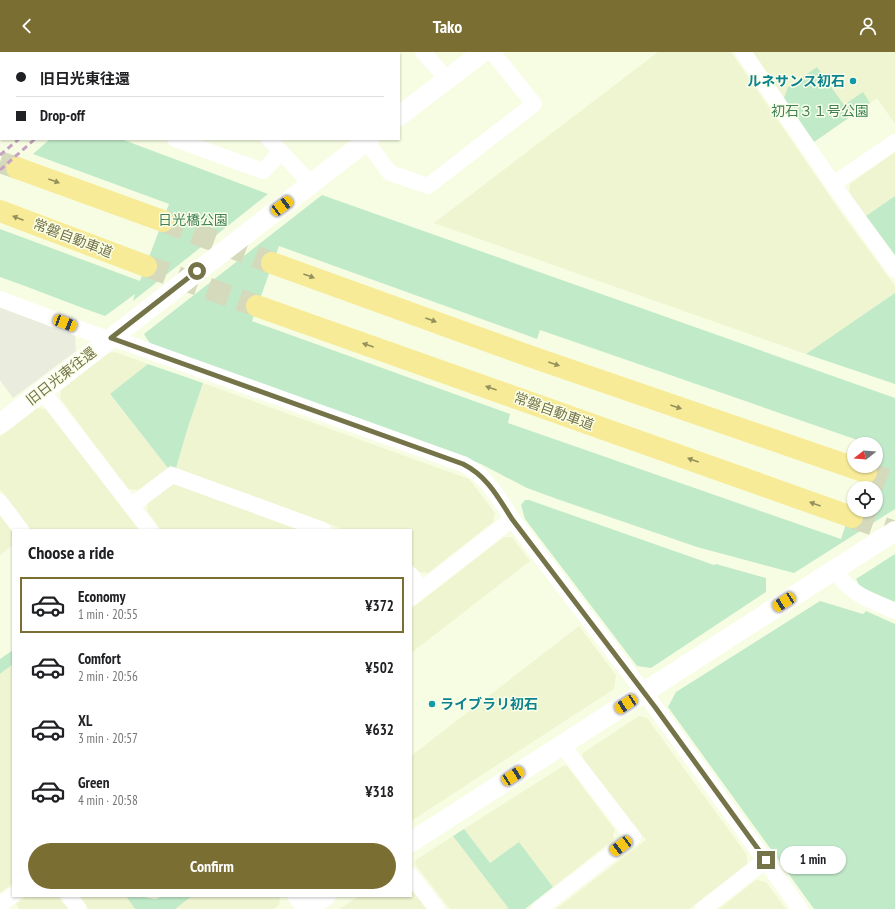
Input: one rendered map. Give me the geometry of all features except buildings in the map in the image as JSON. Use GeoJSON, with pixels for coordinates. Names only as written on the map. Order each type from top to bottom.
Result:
{"type":"FeatureCollection","features":[{"type":"Feature","properties":{"kind":"highway"},"geometry":{"type":"LineString","coordinates":[[17,168],[163,220]]}},
{"type":"Feature","properties":{"kind":"highway","name":"常磐自動車道"},"geometry":{"type":"LineString","coordinates":[[0,211],[146,266]]}},
{"type":"Feature","properties":{"kind":"highway"},"geometry":{"type":"LineString","coordinates":[[272,263],[529,356],[847,465]]}},
{"type":"Feature","properties":{"kind":"highway","name":"常磐自動車道"},"geometry":{"type":"LineString","coordinates":[[257,306],[847,515]]}},
{"type":"Feature","properties":{"kind":"street"},"geometry":{"type":"LineString","coordinates":[[423,52],[447,79]]}},
{"type":"Feature","properties":{"kind":"street"},"geometry":{"type":"LineString","coordinates":[[400,115],[482,52]]}},
{"type":"Feature","properties":{"kind":"street"},"geometry":{"type":"LineString","coordinates":[[368,140],[390,174],[428,186],[534,104],[492,52]]}},
{"type":"Feature","properties":{"kind":"street"},"geometry":{"type":"LineString","coordinates":[[743,52],[832,184],[895,270]]}},
{"type":"Feature","properties":{"kind":"street"},"geometry":{"type":"LineString","coordinates":[[179,140],[263,171],[281,152]]}},
{"type":"Feature","properties":{"kind":"street"},"geometry":{"type":"LineString","coordinates":[[270,140],[311,184]]}},
{"type":"Feature","properties":{"kind":"street","name":"旧日光東往還"},"geometry":{"type":"LineString","coordinates":[[0,424],[368,140]]}},
{"type":"Feature","properties":{"kind":"street"},"geometry":{"type":"LineString","coordinates":[[832,184],[895,142]]}},
{"type":"Feature","properties":{"kind":"street"},"geometry":{"type":"LineString","coordinates":[[0,299],[99,336],[111,338],[463,464],[474,470],[484,478],[497,495],[512,519],[644,693],[800,909]]}},
{"type":"Feature","properties":{"kind":"street"},"geometry":{"type":"LineString","coordinates":[[42,391],[149,529]]}},
{"type":"Feature","properties":{"kind":"street"},"geometry":{"type":"LineString","coordinates":[[131,506],[172,475],[320,529]]}},
{"type":"Feature","properties":{"kind":"street"},"geometry":{"type":"LineString","coordinates":[[0,502],[21,529]]}},
{"type":"Feature","properties":{"kind":"street"},"geometry":{"type":"LineString","coordinates":[[412,578],[417,593],[512,519]]}},
{"type":"Feature","properties":{"kind":"street"},"geometry":{"type":"LineString","coordinates":[[412,841],[895,531]]}},
{"type":"Feature","properties":{"kind":"street"},"geometry":{"type":"LineString","coordinates":[[834,570],[843,582],[864,598],[895,611]]}},
{"type":"Feature","properties":{"kind":"street"},"geometry":{"type":"LineString","coordinates":[[539,909],[633,837],[562,745]]}},
{"type":"Feature","properties":{"kind":"street"},"geometry":{"type":"LineString","coordinates":[[703,909],[766,860]]}},
{"type":"Feature","properties":{"kind":"street"},"geometry":{"type":"LineString","coordinates":[[412,877],[438,909]]}},
{"type":"Feature","properties":{"kind":"street"},"geometry":{"type":"LineString","coordinates":[[0,905],[12,896]]}},
{"type":"Feature","properties":{"kind":"street"},"geometry":{"type":"LineString","coordinates":[[70,897],[79,909]]}},
{"type":"Feature","properties":{"kind":"street"},"geometry":{"type":"LineString","coordinates":[[296,897],[305,909],[324,897]]}},
{"type":"Feature","properties":{"kind":"shaded area"},"geometry":{"type":"Polygon","coordinates":[[[658,52],[731,52],[842,214],[895,286],[895,293],[806,354],[434,223],[658,52]]]}},
{"type":"Feature","properties":{"kind":"shaded area"},"geometry":{"type":"Polygon","coordinates":[[[753,52],[895,52],[895,124],[877,98],[814,142],[753,52]]]}},
{"type":"Feature","properties":{"kind":"shaded area"},"geometry":{"type":"Polygon","coordinates":[[[895,152],[895,196],[866,216],[849,192],[850,184],[895,152]]]}},
{"type":"Feature","properties":{"kind":"shaded area"},"geometry":{"type":"Polygon","coordinates":[[[0,307],[75,335],[76,351],[13,398],[0,380],[0,307]]]}},
{"type":"Feature","properties":{"kind":"shaded area"},"geometry":{"type":"Polygon","coordinates":[[[115,352],[148,364],[110,395],[168,468],[139,490],[128,489],[60,398],[61,390],[109,353],[115,352]]]}},
{"type":"Feature","properties":{"kind":"shaded area"},"geometry":{"type":"Polygon","coordinates":[[[203,383],[469,479],[495,513],[493,522],[428,573],[418,572],[412,564],[412,529],[342,529],[176,468],[203,383]]]}},
{"type":"Feature","properties":{"kind":"shaded area"},"geometry":{"type":"Polygon","coordinates":[[[37,408],[46,409],[138,529],[30,529],[0,489],[0,437],[37,408]]]}},
{"type":"Feature","properties":{"kind":"shaded area"},"geometry":{"type":"Polygon","coordinates":[[[173,483],[300,529],[160,529],[147,511],[148,502],[173,483]]]}},
{"type":"Feature","properties":{"kind":"shaded area"},"geometry":{"type":"Polygon","coordinates":[[[0,513],[12,529],[12,546],[0,555],[0,513]]]}},
{"type":"Feature","properties":{"kind":"shaded area"},"geometry":{"type":"Polygon","coordinates":[[[504,537],[512,537],[530,561],[412,652],[412,608],[504,537]]]}},
{"type":"Feature","properties":{"kind":"shaded area"},"geometry":{"type":"Polygon","coordinates":[[[579,626],[616,675],[614,689],[412,820],[412,755],[579,626]]]}},
{"type":"Feature","properties":{"kind":"shaded area"},"geometry":{"type":"Polygon","coordinates":[[[12,665],[12,884],[0,893],[0,674],[12,665]]]}},
{"type":"Feature","properties":{"kind":"shaded area"},"geometry":{"type":"Polygon","coordinates":[[[639,716],[647,718],[747,855],[747,864],[689,909],[556,909],[646,840],[582,757],[583,753],[639,716]]]}},
{"type":"Feature","properties":{"kind":"shaded area"},"geometry":{"type":"Polygon","coordinates":[[[563,766],[567,766],[615,830],[613,835],[614,839],[553,887],[519,842],[490,864],[464,829],[563,766]]]}},
{"type":"Feature","properties":{"kind":"shaded area"},"geometry":{"type":"Polygon","coordinates":[[[453,836],[509,909],[450,909],[415,864],[416,860],[453,836]]]}},
{"type":"Feature","properties":{"kind":"shaded area"},"geometry":{"type":"Polygon","coordinates":[[[756,880],[766,882],[786,909],[719,909],[756,880]]]}},
{"type":"Feature","properties":{"kind":"shaded area"},"geometry":{"type":"Polygon","coordinates":[[[412,889],[427,909],[339,909],[357,897],[412,897],[412,889]]]}},
{"type":"Feature","properties":{"kind":"shaded area"},"geometry":{"type":"Polygon","coordinates":[[[26,897],[59,897],[68,909],[19,909],[16,904],[26,897]]]}},
{"type":"Feature","properties":{"kind":"shaded area"},"geometry":{"type":"Polygon","coordinates":[[[79,897],[127,897],[135,909],[88,909],[79,897]]]}},
{"type":"Feature","properties":{"kind":"shaded area"},"geometry":{"type":"Polygon","coordinates":[[[191,897],[280,897],[279,905],[274,909],[175,909],[191,897]]]}},
{"type":"Feature","properties":{"kind":"green space","name":"初石３１号公園"},"geometry":{"type":"Polygon","coordinates":[[[817,67],[844,105],[863,92],[870,103],[814,142],[784,98],[788,87],[817,67]]]}},
{"type":"Feature","properties":{"kind":"green space","name":"日光橋公園"},"geometry":{"type":"Polygon","coordinates":[[[49,140],[124,140],[268,194],[133,301],[135,294],[105,316],[0,277],[0,229],[140,281],[169,204],[33,154],[49,140]]]}},
{"type":"Feature","properties":{"kind":"green space"},"geometry":{"type":"Polygon","coordinates":[[[322,195],[895,398],[895,509],[883,517],[883,481],[861,481],[863,473],[883,473],[883,437],[849,437],[540,330],[537,339],[279,246],[252,321],[510,414],[508,423],[841,539],[848,517],[882,517],[794,573],[697,547],[557,499],[527,488],[481,464],[151,345],[144,334],[322,195]]]}},
{"type":"Feature","properties":{"kind":"green space"},"geometry":{"type":"Polygon","coordinates":[[[895,196],[895,255],[866,216],[895,196]]]}},
{"type":"Feature","properties":{"kind":"green space"},"geometry":{"type":"Polygon","coordinates":[[[895,293],[895,384],[806,354],[895,293]]]}},
{"type":"Feature","properties":{"kind":"green space"},"geometry":{"type":"Polygon","coordinates":[[[148,364],[203,383],[176,468],[170,466],[168,468],[110,394],[148,364]]]}},
{"type":"Feature","properties":{"kind":"green space"},"geometry":{"type":"Polygon","coordinates":[[[525,500],[529,500],[714,565],[716,564],[766,578],[766,592],[651,668],[637,666],[525,519],[521,505],[525,500]]]}},
{"type":"Feature","properties":{"kind":"green space"},"geometry":{"type":"Polygon","coordinates":[[[895,554],[895,602],[860,587],[856,579],[895,554]]]}},
{"type":"Feature","properties":{"kind":"green space"},"geometry":{"type":"Polygon","coordinates":[[[820,601],[863,614],[866,611],[895,624],[895,909],[814,909],[668,707],[676,692],[820,601]]]}},
{"type":"Feature","properties":{"kind":"green space"},"geometry":{"type":"Polygon","coordinates":[[[12,651],[12,665],[0,674],[0,659],[12,651]]]}},
{"type":"Feature","properties":{"kind":"green space"},"geometry":{"type":"Polygon","coordinates":[[[464,829],[490,863],[519,842],[553,887],[525,909],[509,909],[453,836],[464,829]]]}},
{"type":"Feature","properties":{"kind":"green space"},"geometry":{"type":"Polygon","coordinates":[[[127,897],[144,897],[155,899],[160,897],[191,897],[175,909],[135,909],[127,897]]]}},
{"type":"Feature","properties":{"kind":"tunnel"},"geometry":{"type":"LineString","coordinates":[[0,162],[17,168]]}},
{"type":"Feature","properties":{"kind":"tunnel"},"geometry":{"type":"LineString","coordinates":[[163,221],[272,263]]}},
{"type":"Feature","properties":{"kind":"tunnel"},"geometry":{"type":"LineString","coordinates":[[146,266],[257,306]]}},
{"type":"Feature","properties":{"kind":"tunnel"},"geometry":{"type":"LineString","coordinates":[[869,473],[895,483]]}},
{"type":"Feature","properties":{"kind":"tunnel"},"geometry":{"type":"LineString","coordinates":[[852,517],[895,532]]}},
{"type":"Feature","properties":{"kind":"railway"},"geometry":{"type":"LineString","coordinates":[[0,155],[18,140]]}},
{"type":"Feature","properties":{"kind":"railway"},"geometry":{"type":"LineString","coordinates":[[0,170],[34,140]]}},
{"type":"Feature","properties":{"kind":"place","name":"ルネサンス初石"},"geometry":{"type":"Point","coordinates":[853,81]}},
{"type":"Feature","properties":{"kind":"place","name":"ライブラリ初石"},"geometry":{"type":"Point","coordinates":[432,704]}},
{"type":"Feature","properties":{"kind":"route"},"geometry":{"type":"LineString","coordinates":[[197,271],[111,338],[463,464],[474,470],[484,478],[497,495],[512,519],[655,707],[766,860]]}}]}
